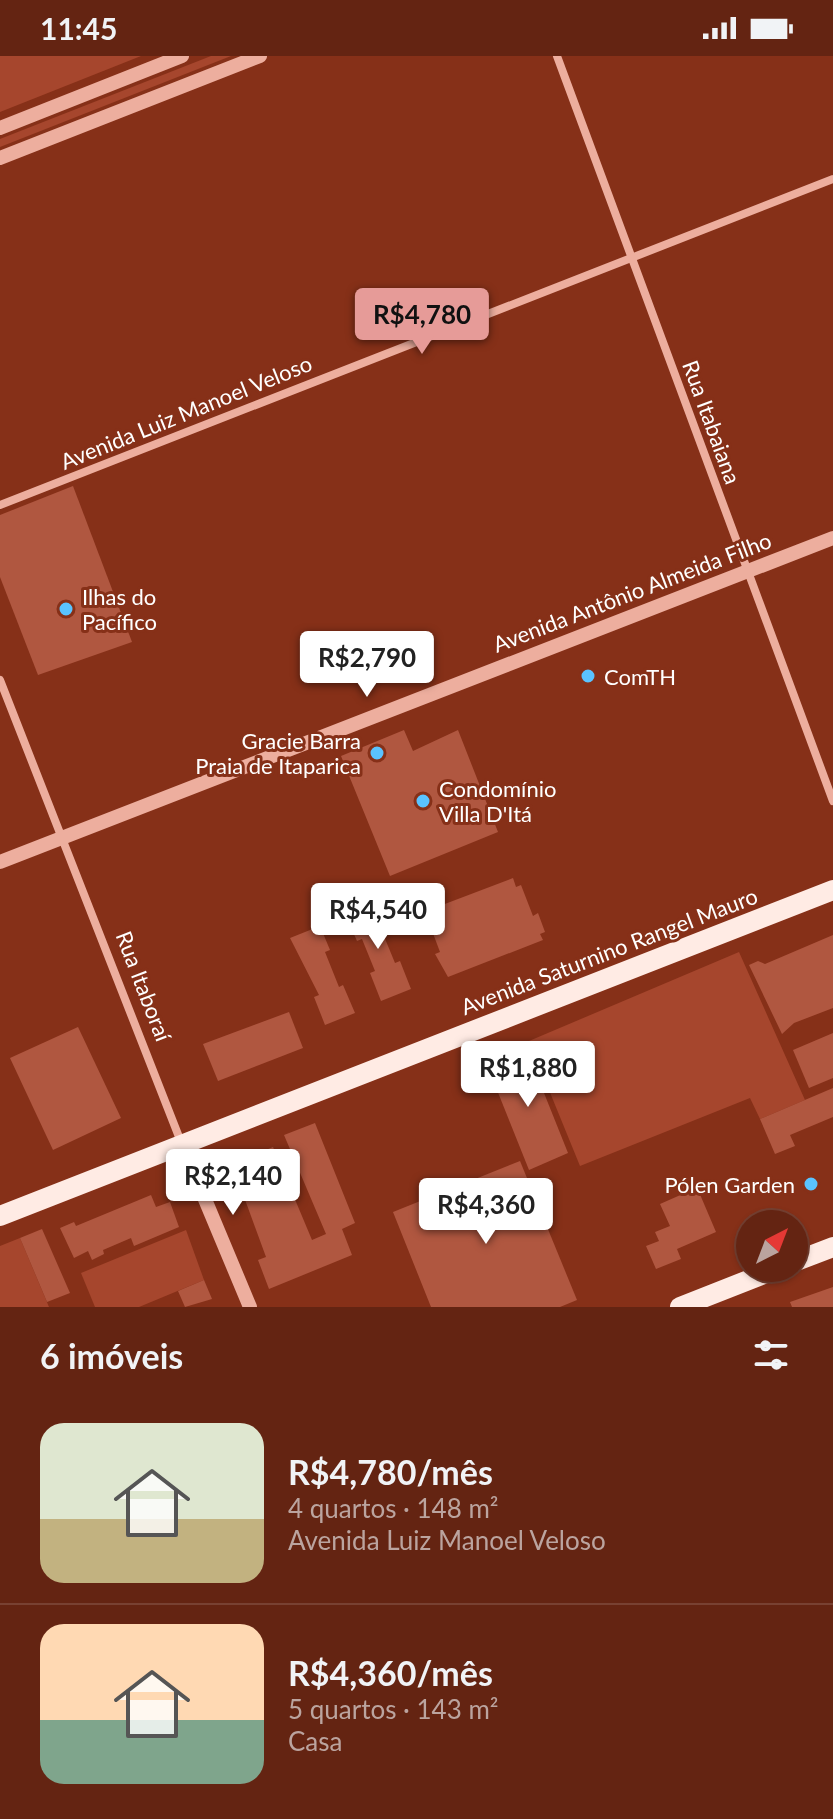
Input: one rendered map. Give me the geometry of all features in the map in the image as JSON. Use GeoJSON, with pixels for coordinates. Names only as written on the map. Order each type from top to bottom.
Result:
{"type":"FeatureCollection","features":[{"type":"Feature","properties":{"kind":"main road","name":"Avenida Saturnino Rangel Mauro"},"geometry":{"type":"LineString","coordinates":[[0,1216],[181,1142],[833,890]]}},
{"type":"Feature","properties":{"kind":"main road"},"geometry":{"type":"LineString","coordinates":[[808,1257],[833,1247]]}},
{"type":"Feature","properties":{"kind":"main road"},"geometry":{"type":"LineString","coordinates":[[680,1307],[743,1282]]}},
{"type":"Feature","properties":{"kind":"street"},"geometry":{"type":"LineString","coordinates":[[0,128],[182,56]]}},
{"type":"Feature","properties":{"kind":"street"},"geometry":{"type":"LineString","coordinates":[[0,158],[260,56]]}},
{"type":"Feature","properties":{"kind":"street","name":"Rua Itabaiana"},"geometry":{"type":"LineString","coordinates":[[557,56],[833,801]]}},
{"type":"Feature","properties":{"kind":"street"},"geometry":{"type":"LineString","coordinates":[[87,94],[97,120]]}},
{"type":"Feature","properties":{"kind":"street","name":"Avenida Luiz Manoel Veloso"},"geometry":{"type":"LineString","coordinates":[[0,505],[833,179]]}},
{"type":"Feature","properties":{"kind":"street","name":"Avenida Antônio Almeida Filho"},"geometry":{"type":"LineString","coordinates":[[0,862],[833,538]]}},
{"type":"Feature","properties":{"kind":"street","name":"Rua Itaboraí"},"geometry":{"type":"LineString","coordinates":[[0,680],[181,1142],[250,1307]]}},
{"type":"Feature","properties":{"kind":"shaded area"},"geometry":{"type":"Polygon","coordinates":[[[0,56],[141,56],[0,112],[0,56]]]}},
{"type":"Feature","properties":{"kind":"shaded area"},"geometry":{"type":"Polygon","coordinates":[[[211,56],[231,56],[0,147],[0,139],[211,56]]]}},
{"type":"Feature","properties":{"kind":"shaded area"},"geometry":{"type":"Polygon","coordinates":[[[739,952],[805,1100],[760,1119],[750,1098],[580,1166],[529,1041],[739,952]]]}},
{"type":"Feature","properties":{"kind":"shaded area"},"geometry":{"type":"Polygon","coordinates":[[[186,1230],[204,1280],[139,1307],[95,1307],[81,1273],[186,1230]]]}},
{"type":"Feature","properties":{"kind":"shaded area"},"geometry":{"type":"Polygon","coordinates":[[[20,1238],[49,1307],[0,1307],[0,1246],[20,1238]]]}},
{"type":"Feature","properties":{"kind":"building","name":"Ilhas do Pacífico"},"geometry":{"type":"Polygon","coordinates":[[[73,486],[132,642],[38,675],[0,577],[0,515],[73,486]]]}},
{"type":"Feature","properties":{"kind":"building","name":"Condomínio Villa D'Itá"},"geometry":{"type":"Polygon","coordinates":[[[404,730],[413,751],[458,730],[498,832],[390,876],[341,756],[404,730]]]}},
{"type":"Feature","properties":{"kind":"building"},"geometry":{"type":"Polygon","coordinates":[[[513,878],[516,887],[521,885],[533,916],[538,913],[545,932],[540,934],[543,940],[448,977],[435,954],[440,952],[428,920],[433,918],[429,910],[513,878]]]}},
{"type":"Feature","properties":{"kind":"building"},"geometry":{"type":"Polygon","coordinates":[[[376,902],[386,927],[381,929],[395,963],[400,961],[411,989],[381,1001],[370,973],[375,971],[362,939],[357,941],[345,914],[376,902]]]}},
{"type":"Feature","properties":{"kind":"building"},"geometry":{"type":"Polygon","coordinates":[[[320,926],[330,950],[325,952],[339,987],[343,985],[355,1013],[325,1025],[314,997],[319,995],[290,938],[320,926]]]}},
{"type":"Feature","properties":{"kind":"building"},"geometry":{"type":"Polygon","coordinates":[[[833,935],[833,1008],[794,1023],[782,1034],[749,965],[758,961],[765,964],[833,935]]]}},
{"type":"Feature","properties":{"kind":"building"},"geometry":{"type":"Polygon","coordinates":[[[289,1012],[303,1048],[218,1081],[203,1044],[289,1012]]]}},
{"type":"Feature","properties":{"kind":"building"},"geometry":{"type":"Polygon","coordinates":[[[78,1027],[121,1118],[53,1150],[10,1058],[78,1027]]]}},
{"type":"Feature","properties":{"kind":"building"},"geometry":{"type":"Polygon","coordinates":[[[833,1033],[833,1078],[809,1088],[793,1050],[833,1033]]]}},
{"type":"Feature","properties":{"kind":"building"},"geometry":{"type":"Polygon","coordinates":[[[526,1048],[568,1153],[529,1170],[487,1065],[526,1048]]]}},
{"type":"Feature","properties":{"kind":"building"},"geometry":{"type":"Polygon","coordinates":[[[833,1088],[833,1117],[790,1135],[795,1146],[775,1154],[760,1119],[833,1088]]]}},
{"type":"Feature","properties":{"kind":"building"},"geometry":{"type":"Polygon","coordinates":[[[315,1123],[355,1223],[342,1229],[352,1255],[269,1289],[258,1260],[266,1257],[232,1164],[273,1147],[312,1240],[326,1234],[284,1135],[315,1123]]]}},
{"type":"Feature","properties":{"kind":"building"},"geometry":{"type":"Polygon","coordinates":[[[520,1161],[577,1300],[560,1307],[431,1307],[393,1212],[520,1161]]]}},
{"type":"Feature","properties":{"kind":"building"},"geometry":{"type":"Polygon","coordinates":[[[693,1178],[716,1232],[677,1249],[681,1259],[656,1269],[646,1246],[659,1241],[655,1232],[670,1226],[660,1204],[685,1193],[680,1183],[693,1178]]]}},
{"type":"Feature","properties":{"kind":"building"},"geometry":{"type":"Polygon","coordinates":[[[151,1195],[156,1207],[170,1202],[179,1227],[134,1246],[131,1238],[103,1250],[104,1254],[92,1260],[88,1251],[74,1258],[60,1228],[74,1222],[76,1226],[151,1195]]]}},
{"type":"Feature","properties":{"kind":"building"},"geometry":{"type":"Polygon","coordinates":[[[42,1229],[70,1293],[47,1302],[20,1238],[42,1229]]]}},
{"type":"Feature","properties":{"kind":"building"},"geometry":{"type":"Polygon","coordinates":[[[204,1280],[212,1299],[185,1307],[178,1291],[204,1280]]]}},
{"type":"Feature","properties":{"kind":"building"},"geometry":{"type":"Polygon","coordinates":[[[833,1287],[833,1307],[792,1307],[790,1302],[833,1287]]]}},
{"type":"Feature","properties":{"kind":"place","name":"Ilhas do Pacífico"},"geometry":{"type":"Point","coordinates":[66,609]}},
{"type":"Feature","properties":{"kind":"place","name":"ComTH"},"geometry":{"type":"Point","coordinates":[588,676]}},
{"type":"Feature","properties":{"kind":"place","name":"Gracie Barra Praia de Itaparica"},"geometry":{"type":"Point","coordinates":[377,753]}},
{"type":"Feature","properties":{"kind":"place","name":"Condomínio Villa D'Itá"},"geometry":{"type":"Point","coordinates":[423,801]}},
{"type":"Feature","properties":{"kind":"place","name":"Pólen Garden"},"geometry":{"type":"Point","coordinates":[811,1184]}}]}
